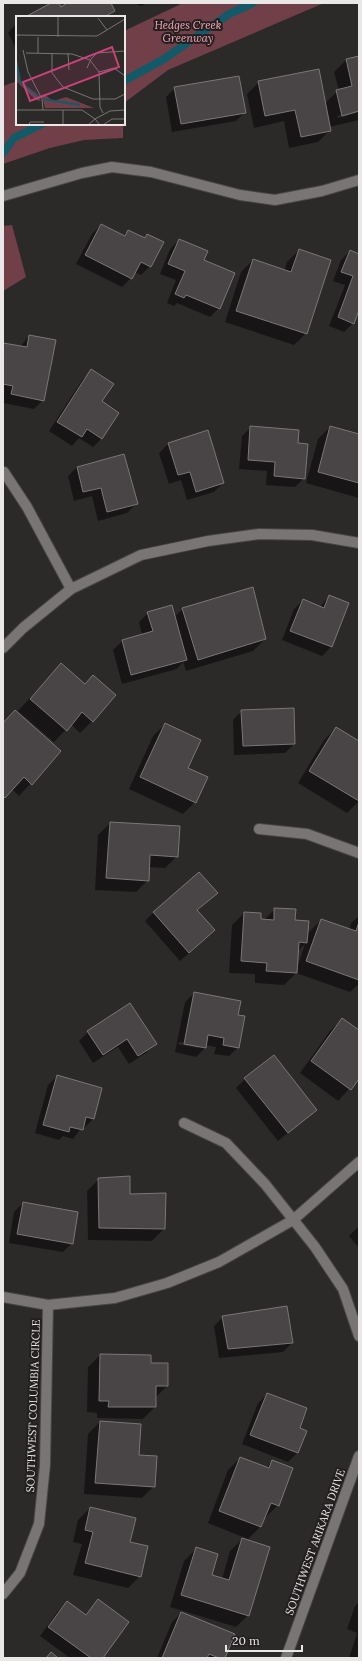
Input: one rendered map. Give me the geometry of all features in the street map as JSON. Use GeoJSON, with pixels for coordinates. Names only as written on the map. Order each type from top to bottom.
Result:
{"type":"FeatureCollection","features":[{"type":"Feature","properties":{"kind":"street"},"geometry":{"type":"LineString","coordinates":[[3,196],[82,173],[112,167],[151,172],[240,195],[275,200],[322,191],[359,180]]}},
{"type":"Feature","properties":{"kind":"street"},"geometry":{"type":"LineString","coordinates":[[4,472],[27,507],[71,589]]}},
{"type":"Feature","properties":{"kind":"street"},"geometry":{"type":"LineString","coordinates":[[3,648],[23,628],[71,589],[141,555],[208,541],[266,534],[312,535],[359,543]]}},
{"type":"Feature","properties":{"kind":"street"},"geometry":{"type":"LineString","coordinates":[[259,829],[307,834],[359,853]]}},
{"type":"Feature","properties":{"kind":"street"},"geometry":{"type":"LineString","coordinates":[[184,1122],[226,1144],[265,1184],[315,1247],[343,1289],[359,1336]]}},
{"type":"Feature","properties":{"kind":"street"},"geometry":{"type":"LineString","coordinates":[[3,1297],[48,1305],[115,1298],[167,1283],[219,1262],[294,1220],[359,1162]]}},
{"type":"Feature","properties":{"kind":"street","name":"SOUTHWEST COLUMBIA CIRCLE"},"geometry":{"type":"LineString","coordinates":[[3,1594],[20,1573],[39,1524],[45,1465],[48,1305]]}},
{"type":"Feature","properties":{"kind":"street","name":"SOUTHWEST ARIKARA DRIVE"},"geometry":{"type":"LineString","coordinates":[[286,1658],[359,1456]]}},
{"type":"Feature","properties":{"kind":"green space","name":"Hedges Creek Greenway"},"geometry":{"type":"Polygon","coordinates":[[[183,3],[324,3],[168,70],[125,102],[125,31],[183,3]]]}},
{"type":"Feature","properties":{"kind":"green space"},"geometry":{"type":"Polygon","coordinates":[[[16,81],[16,125],[123,125],[123,138],[84,140],[50,148],[3,164],[3,86],[16,81]]]}},
{"type":"Feature","properties":{"kind":"green space"},"geometry":{"type":"Polygon","coordinates":[[[12,225],[26,277],[3,291],[3,226],[12,225]]]}},
{"type":"Feature","properties":{"kind":"building"},"geometry":{"type":"Polygon","coordinates":[[[51,3],[59,3],[61,7],[67,3],[111,3],[115,11],[106,16],[27,16],[51,3]]]}},
{"type":"Feature","properties":{"kind":"building"},"geometry":{"type":"Polygon","coordinates":[[[359,56],[359,111],[342,116],[336,90],[352,86],[346,59],[359,56]]]}},
{"type":"Feature","properties":{"kind":"building"},"geometry":{"type":"Polygon","coordinates":[[[319,69],[331,131],[301,137],[295,110],[265,116],[258,81],[319,69]]]}},
{"type":"Feature","properties":{"kind":"building"},"geometry":{"type":"Polygon","coordinates":[[[239,76],[246,113],[181,124],[174,87],[239,76]]]}},
{"type":"Feature","properties":{"kind":"building"},"geometry":{"type":"Polygon","coordinates":[[[101,224],[125,236],[128,230],[145,238],[147,234],[164,242],[151,267],[141,262],[132,279],[85,255],[101,224]]]}},
{"type":"Feature","properties":{"kind":"building"},"geometry":{"type":"Polygon","coordinates":[[[179,239],[208,251],[204,260],[235,273],[220,309],[186,295],[184,298],[175,294],[185,271],[168,264],[179,239]]]}},
{"type":"Feature","properties":{"kind":"building"},"geometry":{"type":"Polygon","coordinates":[[[299,249],[331,260],[307,334],[236,311],[253,259],[291,272],[299,249]]]}},
{"type":"Feature","properties":{"kind":"building"},"geometry":{"type":"Polygon","coordinates":[[[350,250],[359,254],[359,310],[354,324],[338,317],[353,276],[341,272],[350,250]]]}},
{"type":"Feature","properties":{"kind":"building"},"geometry":{"type":"Polygon","coordinates":[[[29,335],[56,340],[44,401],[11,394],[13,386],[3,384],[3,343],[27,347],[29,335]]]}},
{"type":"Feature","properties":{"kind":"building"},"geometry":{"type":"Polygon","coordinates":[[[91,369],[114,384],[102,401],[119,413],[102,439],[87,429],[82,437],[57,422],[91,369]]]}},
{"type":"Feature","properties":{"kind":"building"},"geometry":{"type":"Polygon","coordinates":[[[250,426],[299,430],[298,443],[308,444],[305,479],[274,476],[275,462],[248,460],[250,426]]]}},
{"type":"Feature","properties":{"kind":"building"},"geometry":{"type":"Polygon","coordinates":[[[330,426],[359,434],[359,483],[318,472],[330,426]]]}},
{"type":"Feature","properties":{"kind":"building"},"geometry":{"type":"Polygon","coordinates":[[[208,430],[224,483],[196,492],[190,472],[178,475],[168,443],[208,430]]]}},
{"type":"Feature","properties":{"kind":"building"},"geometry":{"type":"Polygon","coordinates":[[[124,454],[138,504],[107,512],[101,488],[83,492],[77,467],[124,454]]]}},
{"type":"Feature","properties":{"kind":"building"},"geometry":{"type":"Polygon","coordinates":[[[253,587],[266,639],[198,660],[182,608],[253,587]]]}},
{"type":"Feature","properties":{"kind":"building"},"geometry":{"type":"Polygon","coordinates":[[[329,595],[349,603],[332,647],[290,631],[303,599],[324,608],[329,595]]]}},
{"type":"Feature","properties":{"kind":"building"},"geometry":{"type":"Polygon","coordinates":[[[172,605],[187,660],[131,675],[122,640],[153,631],[147,612],[172,605]]]}},
{"type":"Feature","properties":{"kind":"building"},"geometry":{"type":"Polygon","coordinates":[[[61,663],[85,684],[93,675],[116,695],[93,722],[82,712],[67,731],[30,699],[61,663]]]}},
{"type":"Feature","properties":{"kind":"building"},"geometry":{"type":"Polygon","coordinates":[[[294,708],[295,744],[243,746],[241,710],[294,708]]]}},
{"type":"Feature","properties":{"kind":"building"},"geometry":{"type":"Polygon","coordinates":[[[15,710],[61,751],[32,785],[24,777],[5,798],[3,796],[3,723],[15,710]]]}},
{"type":"Feature","properties":{"kind":"building"},"geometry":{"type":"Polygon","coordinates":[[[165,723],[201,740],[188,768],[208,777],[196,803],[140,777],[165,723]]]}},
{"type":"Feature","properties":{"kind":"building"},"geometry":{"type":"Polygon","coordinates":[[[336,727],[359,741],[359,801],[309,771],[336,727]]]}},
{"type":"Feature","properties":{"kind":"building"},"geometry":{"type":"Polygon","coordinates":[[[110,822],[180,826],[178,857],[150,855],[149,881],[106,878],[110,822]]]}},
{"type":"Feature","properties":{"kind":"building"},"geometry":{"type":"Polygon","coordinates":[[[199,872],[218,893],[197,910],[215,930],[189,953],[153,912],[199,872]]]}},
{"type":"Feature","properties":{"kind":"building"},"geometry":{"type":"Polygon","coordinates":[[[274,908],[296,909],[295,920],[309,921],[307,943],[299,942],[297,973],[266,971],[267,963],[241,961],[244,912],[261,913],[261,919],[274,920],[274,908]]]}},
{"type":"Feature","properties":{"kind":"building"},"geometry":{"type":"Polygon","coordinates":[[[321,919],[356,931],[359,922],[359,980],[306,961],[321,919]]]}},
{"type":"Feature","properties":{"kind":"building"},"geometry":{"type":"Polygon","coordinates":[[[194,992],[241,1001],[238,1015],[245,1016],[239,1048],[223,1045],[224,1038],[208,1035],[206,1048],[184,1044],[194,992]]]}},
{"type":"Feature","properties":{"kind":"building"},"geometry":{"type":"Polygon","coordinates":[[[130,1003],[157,1044],[138,1056],[127,1039],[103,1055],[87,1031],[130,1003]]]}},
{"type":"Feature","properties":{"kind":"building"},"geometry":{"type":"Polygon","coordinates":[[[342,1018],[359,1030],[359,1079],[351,1090],[311,1061],[342,1018]]]}},
{"type":"Feature","properties":{"kind":"building"},"geometry":{"type":"Polygon","coordinates":[[[274,1055],[317,1110],[288,1133],[244,1078],[274,1055]]]}},
{"type":"Feature","properties":{"kind":"building"},"geometry":{"type":"Polygon","coordinates":[[[57,1075],[102,1088],[94,1119],[86,1117],[83,1130],[70,1127],[69,1132],[43,1125],[57,1075]]]}},
{"type":"Feature","properties":{"kind":"building"},"geometry":{"type":"Polygon","coordinates":[[[130,1176],[130,1194],[166,1193],[165,1229],[99,1228],[98,1178],[130,1176]]]}},
{"type":"Feature","properties":{"kind":"building"},"geometry":{"type":"Polygon","coordinates":[[[23,1202],[78,1212],[73,1244],[17,1234],[23,1202]]]}},
{"type":"Feature","properties":{"kind":"building"},"geometry":{"type":"Polygon","coordinates":[[[287,1306],[293,1343],[228,1349],[222,1316],[287,1306]]]}},
{"type":"Feature","properties":{"kind":"building"},"geometry":{"type":"Polygon","coordinates":[[[100,1354],[151,1355],[151,1363],[168,1363],[168,1386],[156,1386],[156,1407],[108,1407],[109,1401],[99,1401],[100,1354]]]}},
{"type":"Feature","properties":{"kind":"building"},"geometry":{"type":"Polygon","coordinates":[[[267,1393],[307,1408],[300,1428],[307,1431],[298,1453],[250,1435],[267,1393]]]}},
{"type":"Feature","properties":{"kind":"building"},"geometry":{"type":"Polygon","coordinates":[[[100,1421],[141,1424],[139,1455],[157,1456],[155,1487],[95,1483],[100,1421]]]}},
{"type":"Feature","properties":{"kind":"building"},"geometry":{"type":"Polygon","coordinates":[[[240,1457],[269,1468],[272,1460],[293,1468],[279,1506],[271,1503],[261,1527],[219,1511],[240,1457]]]}},
{"type":"Feature","properties":{"kind":"building"},"geometry":{"type":"Polygon","coordinates":[[[90,1507],[136,1518],[130,1542],[148,1546],[141,1577],[85,1563],[93,1532],[85,1530],[90,1507]]]}},
{"type":"Feature","properties":{"kind":"building"},"geometry":{"type":"Polygon","coordinates":[[[242,1538],[270,1547],[249,1616],[181,1595],[196,1547],[218,1554],[212,1575],[229,1580],[242,1538]]]}},
{"type":"Feature","properties":{"kind":"building"},"geometry":{"type":"Polygon","coordinates":[[[98,1599],[129,1622],[103,1658],[91,1658],[48,1627],[67,1601],[86,1615],[98,1599]]]}},
{"type":"Feature","properties":{"kind":"building"},"geometry":{"type":"Polygon","coordinates":[[[181,1612],[235,1634],[225,1658],[219,1658],[209,1654],[207,1658],[162,1658],[181,1612]]]}},
{"type":"Feature","properties":{"kind":"building"},"geometry":{"type":"Polygon","coordinates":[[[51,1652],[58,1658],[46,1658],[51,1652]]]}},
{"type":"Feature","properties":{"kind":"waterway"},"geometry":{"type":"LineString","coordinates":[[125,80],[164,59],[229,14],[253,3]]}},
{"type":"Feature","properties":{"kind":"waterway"},"geometry":{"type":"LineString","coordinates":[[3,153],[14,138],[40,125]]}}]}
